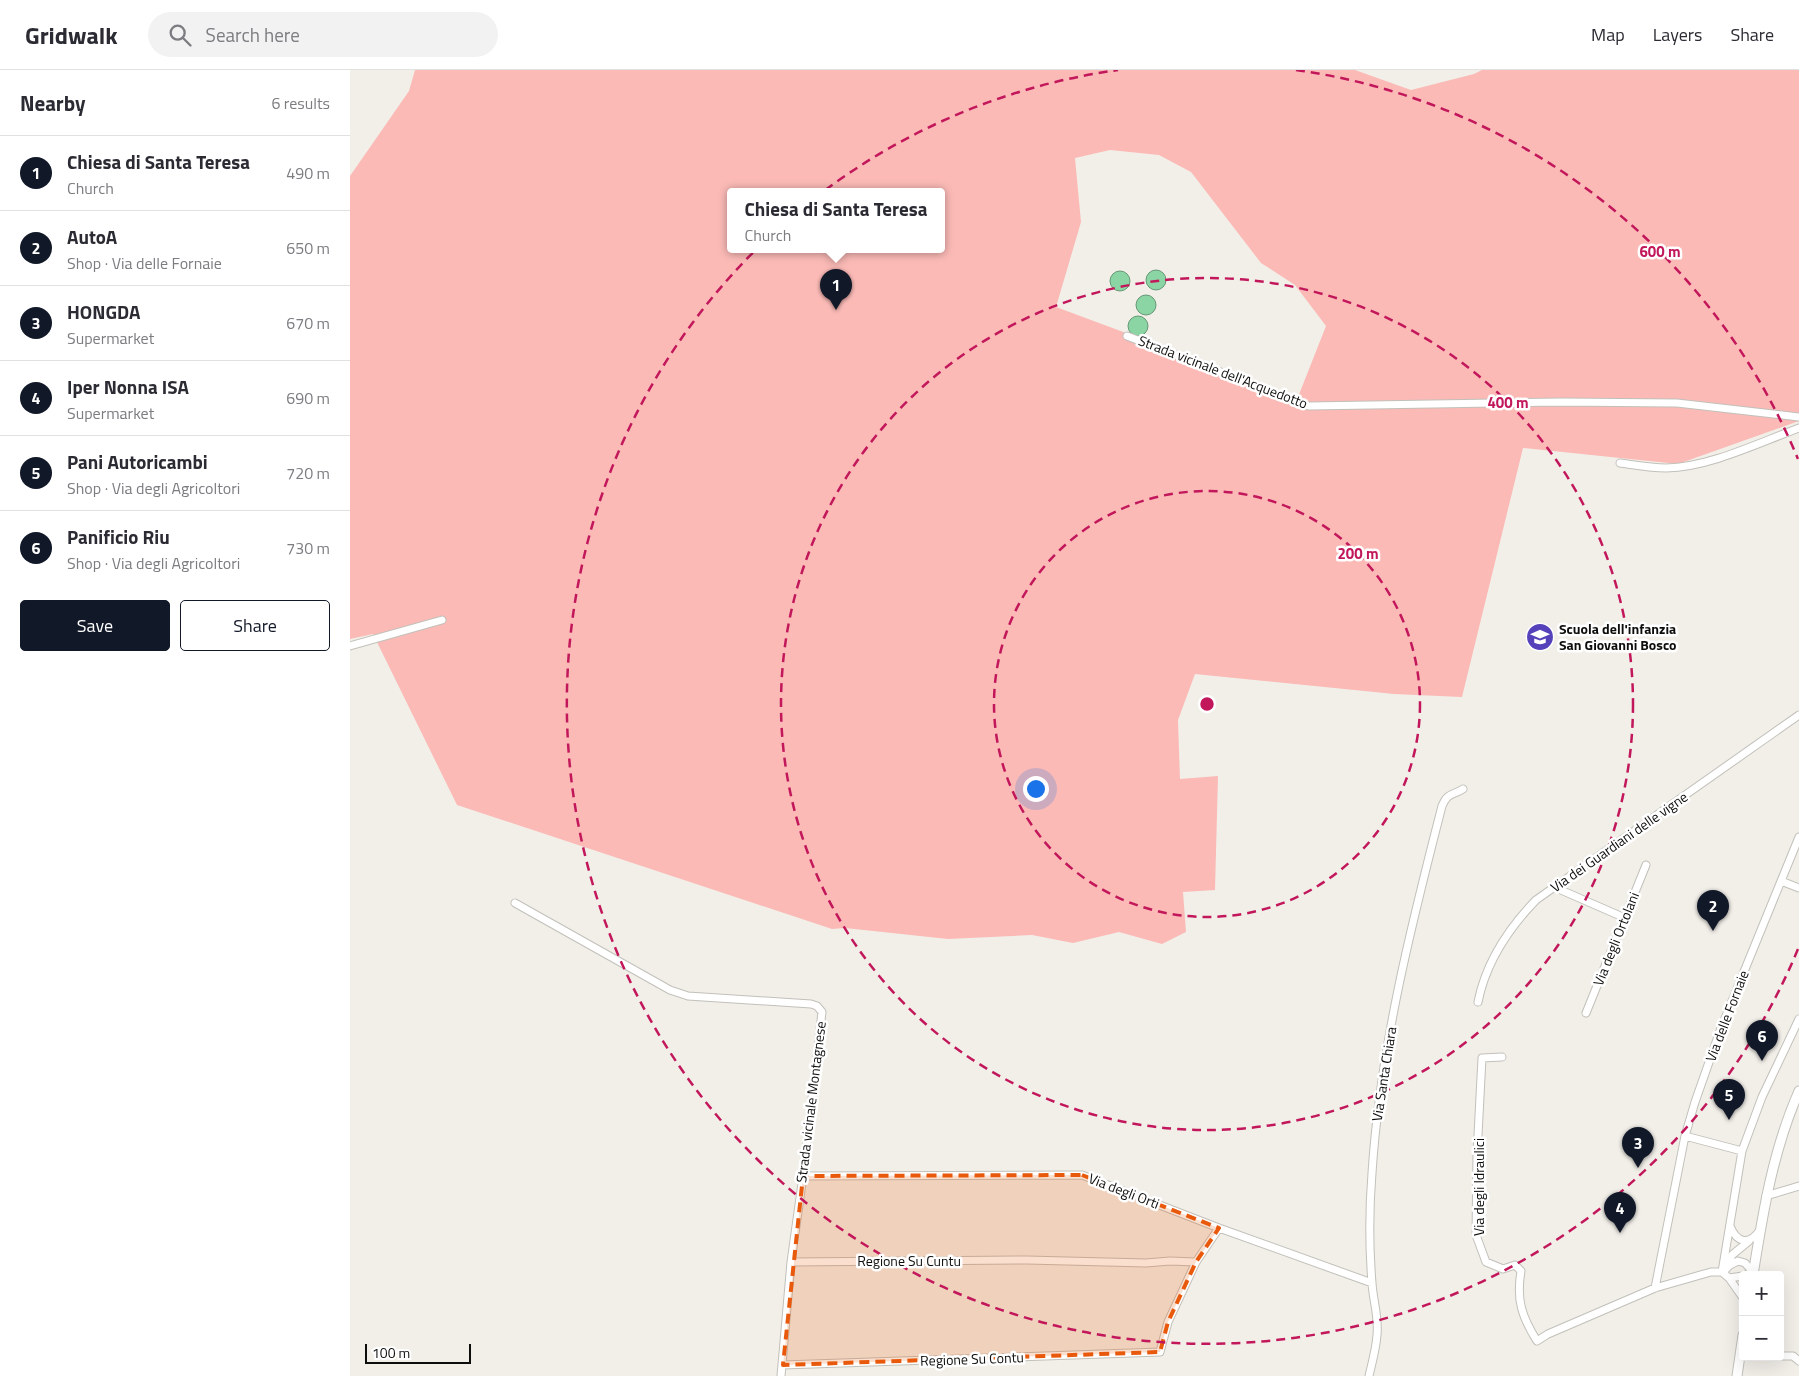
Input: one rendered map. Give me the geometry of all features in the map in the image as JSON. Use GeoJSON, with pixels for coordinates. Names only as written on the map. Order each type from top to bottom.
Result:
{"type":"FeatureCollection","features":[{"type":"Feature","properties":{"kind":"main road"},"geometry":{"type":"LineString","coordinates":[[1750,1271],[1774,1158],[1799,1091]]}},
{"type":"Feature","properties":{"kind":"main road"},"geometry":{"type":"LineString","coordinates":[[1737,1376],[1740,1361]]}},
{"type":"Feature","properties":{"kind":"street","name":"Strada vicinale dell'Acquedotto"},"geometry":{"type":"LineString","coordinates":[[1127,336],[1309,406],[1561,402],[1677,403],[1799,417]]}},
{"type":"Feature","properties":{"kind":"street"},"geometry":{"type":"LineString","coordinates":[[1620,463],[1664,468],[1688,466],[1724,456],[1799,428]]}},
{"type":"Feature","properties":{"kind":"street"},"geometry":{"type":"LineString","coordinates":[[350,646],[442,620]]}},
{"type":"Feature","properties":{"kind":"street","name":"Via dei Guardiani delle vigne"},"geometry":{"type":"LineString","coordinates":[[1478,1002],[1482,983],[1502,942],[1536,900],[1799,715]]}},
{"type":"Feature","properties":{"kind":"street","name":"Via Santa Chiara"},"geometry":{"type":"LineString","coordinates":[[1369,1376],[1378,1334],[1372,1283],[1369,1225],[1372,1171],[1376,1124],[1393,1015],[1416,907],[1442,806],[1450,794],[1463,789]]}},
{"type":"Feature","properties":{"kind":"street","name":"Via delle Fornaie"},"geometry":{"type":"LineString","coordinates":[[1655,1288],[1685,1136],[1695,1102],[1721,1028],[1799,837]]}},
{"type":"Feature","properties":{"kind":"street","name":"Via degli Ortolani"},"geometry":{"type":"LineString","coordinates":[[1586,1013],[1646,865]]}},
{"type":"Feature","properties":{"kind":"street"},"geometry":{"type":"LineString","coordinates":[[1781,880],[1799,888]]}},
{"type":"Feature","properties":{"kind":"street"},"geometry":{"type":"LineString","coordinates":[[1554,887],[1625,918]]}},
{"type":"Feature","properties":{"kind":"street","name":"Strada vicinale Montagnese"},"geometry":{"type":"LineString","coordinates":[[515,904],[670,990],[688,996],[797,1002],[818,1006],[822,1012],[804,1176],[791,1262],[781,1376]]}},
{"type":"Feature","properties":{"kind":"street"},"geometry":{"type":"LineString","coordinates":[[1722,1272],[1742,1151],[1762,1097],[1799,1019]]}},
{"type":"Feature","properties":{"kind":"street","name":"Via degli Idraulici"},"geometry":{"type":"LineString","coordinates":[[1502,1057],[1482,1058],[1477,1154],[1476,1235],[1486,1262],[1502,1269],[1515,1265],[1521,1271],[1518,1289],[1525,1321],[1537,1341],[1548,1334],[1655,1288],[1711,1272],[1722,1272],[1738,1261]]}},
{"type":"Feature","properties":{"kind":"street"},"geometry":{"type":"LineString","coordinates":[[1685,1136],[1742,1151]]}},
{"type":"Feature","properties":{"kind":"street","name":"Via degli Orti"},"geometry":{"type":"LineString","coordinates":[[804,1176],[1082,1174],[1219,1228],[1372,1283]]}},
{"type":"Feature","properties":{"kind":"street"},"geometry":{"type":"LineString","coordinates":[[1766,1196],[1799,1186]]}},
{"type":"Feature","properties":{"kind":"street"},"geometry":{"type":"LineString","coordinates":[[1730,1226],[1734,1236],[1740,1240],[1749,1240]]}},
{"type":"Feature","properties":{"kind":"street"},"geometry":{"type":"LineString","coordinates":[[1196,1262],[1219,1228]]}},
{"type":"Feature","properties":{"kind":"street"},"geometry":{"type":"LineString","coordinates":[[1722,1272],[1732,1256],[1754,1237],[1760,1229]]}},
{"type":"Feature","properties":{"kind":"street"},"geometry":{"type":"LineString","coordinates":[[1727,1246],[1732,1256],[1738,1261],[1745,1263],[1748,1271]]}},
{"type":"Feature","properties":{"kind":"street","name":"Regione Su Cuntu"},"geometry":{"type":"LineString","coordinates":[[791,1262],[1027,1260],[1146,1263],[1170,1261],[1196,1262]]}},
{"type":"Feature","properties":{"kind":"street","name":"Regione Su Contu"},"geometry":{"type":"LineString","coordinates":[[783,1365],[1160,1352],[1168,1322],[1196,1262]]}},
{"type":"Feature","properties":{"kind":"street"},"geometry":{"type":"LineString","coordinates":[[1722,1272],[1729,1278],[1739,1292]]}},
{"type":"Feature","properties":{"kind":"street"},"geometry":{"type":"LineString","coordinates":[[1729,1278],[1739,1276]]}},
{"type":"Feature","properties":{"kind":"street"},"geometry":{"type":"LineString","coordinates":[[1784,1356],[1792,1356],[1799,1361]]}},
{"type":"Feature","properties":{"kind":"highlighted area"},"geometry":{"type":"Polygon","coordinates":[[[1082,1175],[1219,1228],[1196,1262],[1168,1322],[1160,1352],[783,1365],[803,1176],[1082,1175]]]}},
{"type":"Feature","properties":{"kind":"shaded area"},"geometry":{"type":"Polygon","coordinates":[[[415,70],[1355,70],[1411,90],[1474,74],[1482,70],[1799,70],[1799,421],[1678,464],[1523,448],[1462,697],[1394,694],[1195,674],[1178,720],[1180,779],[1218,776],[1215,890],[1183,892],[1186,932],[1162,944],[1119,932],[1073,943],[1032,935],[948,939],[845,928],[832,929],[457,805],[373,634],[350,639],[350,176],[409,91],[415,70]],[[1110,150],[1075,158],[1081,222],[1056,307],[1298,397],[1326,326],[1295,285],[1261,263],[1191,172],[1159,155],[1110,150]]]}},
{"type":"Feature","properties":{"kind":"shaded area"},"geometry":{"type":"Polygon","coordinates":[[[1156,270],[1163,273],[1166,280],[1163,287],[1156,290],[1149,287],[1146,280],[1149,273],[1156,270]]]}},
{"type":"Feature","properties":{"kind":"shaded area"},"geometry":{"type":"Polygon","coordinates":[[[1120,271],[1127,274],[1130,281],[1127,288],[1120,291],[1113,288],[1110,281],[1113,274],[1120,271]]]}},
{"type":"Feature","properties":{"kind":"shaded area"},"geometry":{"type":"Polygon","coordinates":[[[1146,295],[1153,298],[1156,305],[1153,312],[1146,315],[1139,312],[1136,305],[1139,298],[1146,295]]]}},
{"type":"Feature","properties":{"kind":"shaded area"},"geometry":{"type":"Polygon","coordinates":[[[1138,316],[1145,319],[1148,326],[1145,333],[1138,336],[1131,333],[1128,326],[1131,319],[1138,316]]]}},
{"type":"Feature","properties":{"kind":"place","name":"Chiesa di Santa Teresa"},"geometry":{"type":"Point","coordinates":[836,310]}},
{"type":"Feature","properties":{"kind":"place","name":"Scuola dell'infanzia San Giovanni Bosco"},"geometry":{"type":"Point","coordinates":[1540,637]}},
{"type":"Feature","properties":{"kind":"place","name":"AutoA"},"geometry":{"type":"Point","coordinates":[1713,931]}},
{"type":"Feature","properties":{"kind":"place","name":"Panificio Riu"},"geometry":{"type":"Point","coordinates":[1762,1061]}},
{"type":"Feature","properties":{"kind":"place","name":"Pani Autoricambi"},"geometry":{"type":"Point","coordinates":[1729,1120]}},
{"type":"Feature","properties":{"kind":"place","name":"HONGDA"},"geometry":{"type":"Point","coordinates":[1638,1168]}},
{"type":"Feature","properties":{"kind":"place","name":"Iper Nonna ISA"},"geometry":{"type":"Point","coordinates":[1620,1233]}}]}
